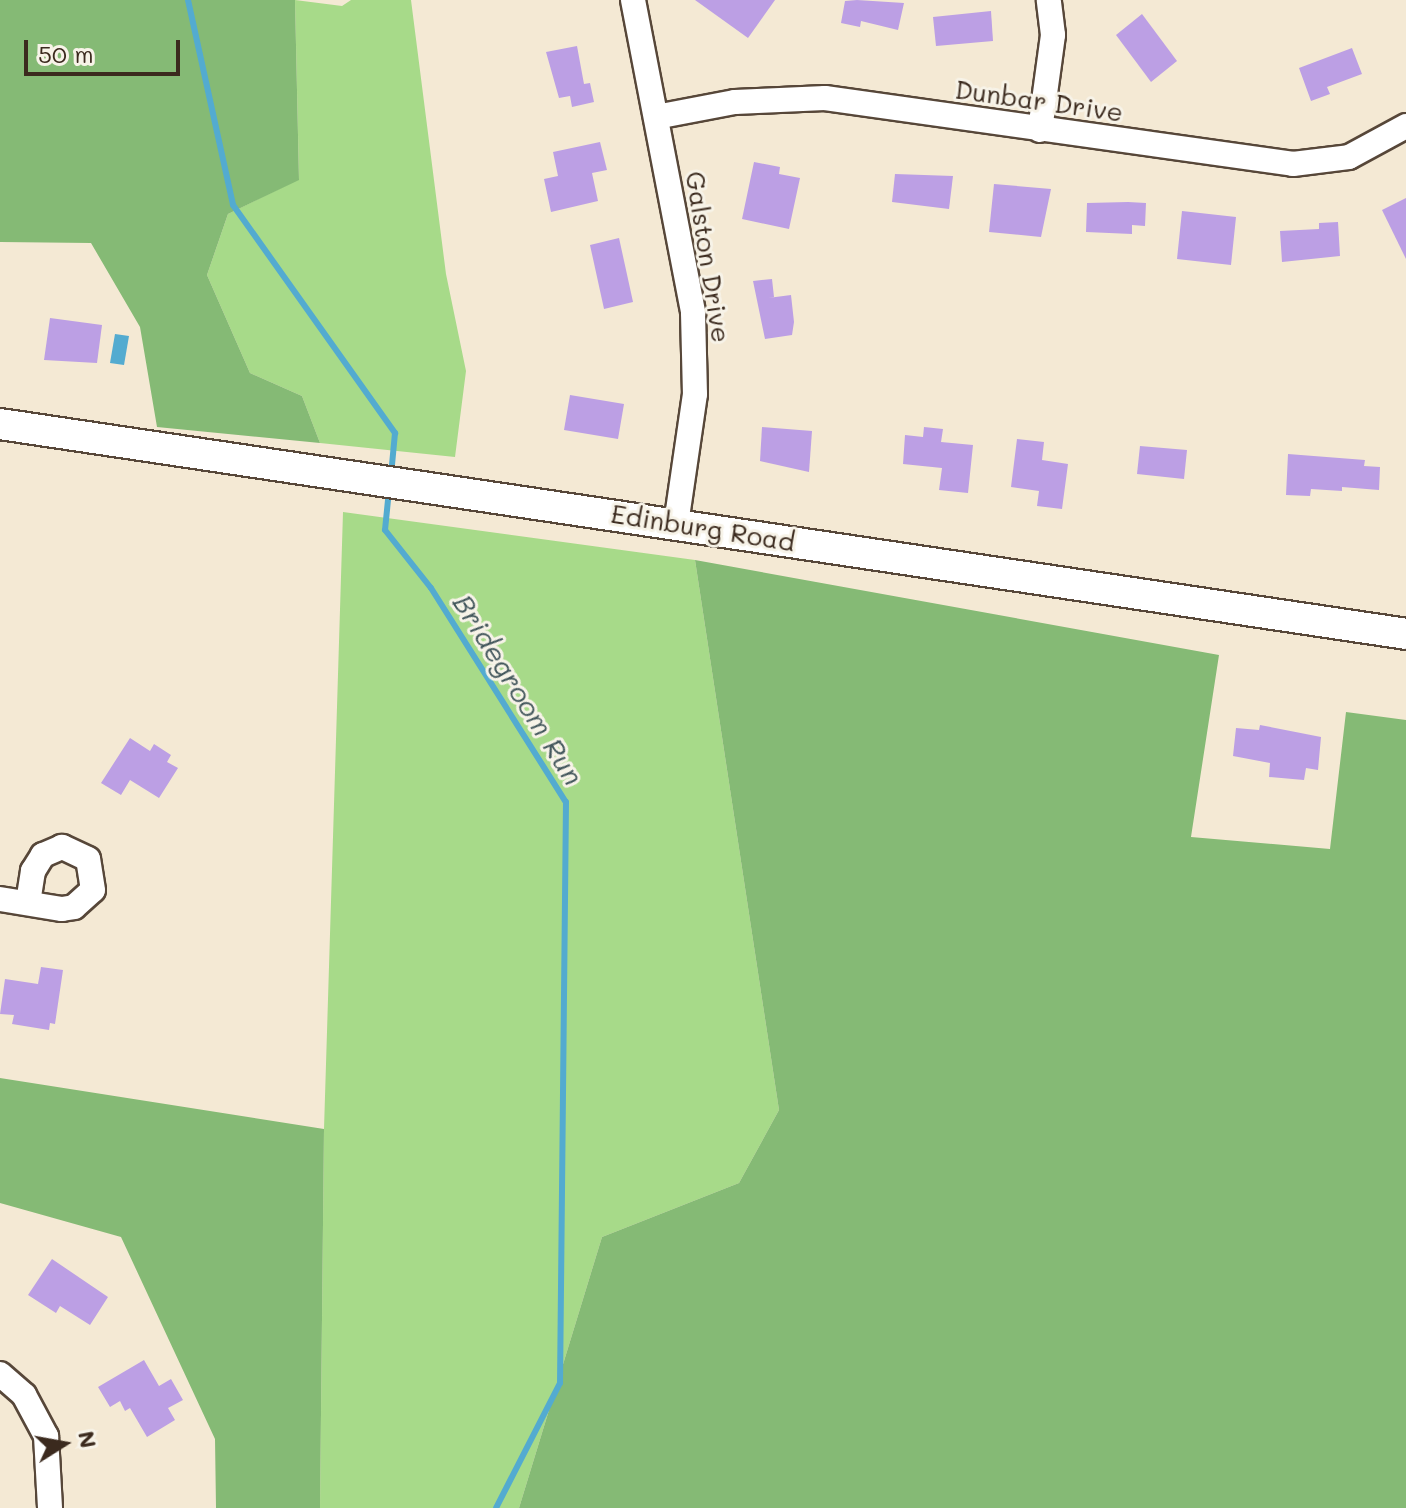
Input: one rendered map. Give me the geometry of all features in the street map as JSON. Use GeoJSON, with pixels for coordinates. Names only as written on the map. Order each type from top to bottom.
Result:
{"type":"FeatureCollection","features":[{"type":"Feature","properties":{"kind":"main road","name":"Edinburg Road"},"geometry":{"type":"LineString","coordinates":[[0,424],[1406,634]]}},
{"type":"Feature","properties":{"kind":"street","name":"Galston Drive"},"geometry":{"type":"LineString","coordinates":[[633,0],[696,353],[676,524]]}},
{"type":"Feature","properties":{"kind":"street"},"geometry":{"type":"LineString","coordinates":[[1040,130],[1053,35],[1049,0]]}},
{"type":"Feature","properties":{"kind":"street","name":"Dunbar Drive"},"geometry":{"type":"LineString","coordinates":[[656,117],[735,102],[825,98],[1293,164],[1349,157],[1406,126]]}},
{"type":"Feature","properties":{"kind":"street"},"geometry":{"type":"LineString","coordinates":[[0,899],[28,903]]}},
{"type":"Feature","properties":{"kind":"street"},"geometry":{"type":"LineString","coordinates":[[0,1374],[24,1395],[46,1436],[50,1508]]}},
{"type":"Feature","properties":{"kind":"green space"},"geometry":{"type":"Polygon","coordinates":[[[0,0],[295,0],[299,180],[228,214],[207,275],[250,373],[302,396],[320,443],[157,427],[140,327],[91,243],[0,242],[0,0]]]}},
{"type":"Feature","properties":{"kind":"green space"},"geometry":{"type":"Polygon","coordinates":[[[295,0],[342,6],[351,0],[411,0],[446,274],[466,371],[455,457],[320,443],[302,396],[250,373],[207,275],[228,214],[299,179],[295,0]]]}},
{"type":"Feature","properties":{"kind":"green space"},"geometry":{"type":"Polygon","coordinates":[[[343,512],[695,560],[779,1110],[739,1183],[602,1237],[519,1508],[320,1508],[324,1129],[343,512]]]}},
{"type":"Feature","properties":{"kind":"green space"},"geometry":{"type":"Polygon","coordinates":[[[695,560],[1219,655],[1191,837],[1330,849],[1346,712],[1406,720],[1406,1508],[519,1508],[602,1237],[739,1183],[779,1110],[695,560]]]}},
{"type":"Feature","properties":{"kind":"green space"},"geometry":{"type":"Polygon","coordinates":[[[0,1078],[324,1129],[320,1508],[216,1508],[215,1439],[121,1237],[0,1203],[0,1078]]]}},
{"type":"Feature","properties":{"kind":"water"},"geometry":{"type":"Polygon","coordinates":[[[115,334],[129,336],[124,365],[110,363],[115,334]]]}},
{"type":"Feature","properties":{"kind":"building"},"geometry":{"type":"Polygon","coordinates":[[[695,0],[775,0],[748,38],[695,0]]]}},
{"type":"Feature","properties":{"kind":"building"},"geometry":{"type":"Polygon","coordinates":[[[845,1],[904,3],[898,30],[861,21],[860,27],[841,23],[845,1]]]}},
{"type":"Feature","properties":{"kind":"building"},"geometry":{"type":"Polygon","coordinates":[[[991,11],[993,41],[936,46],[933,17],[991,11]]]}},
{"type":"Feature","properties":{"kind":"building"},"geometry":{"type":"Polygon","coordinates":[[[1142,14],[1177,61],[1151,82],[1116,35],[1142,14]]]}},
{"type":"Feature","properties":{"kind":"building"},"geometry":{"type":"Polygon","coordinates":[[[577,46],[584,84],[590,83],[594,102],[572,107],[570,96],[559,98],[546,52],[577,46]]]}},
{"type":"Feature","properties":{"kind":"building"},"geometry":{"type":"Polygon","coordinates":[[[1352,48],[1362,74],[1327,87],[1330,94],[1311,101],[1299,68],[1352,48]]]}},
{"type":"Feature","properties":{"kind":"building"},"geometry":{"type":"Polygon","coordinates":[[[600,142],[607,170],[592,173],[598,201],[551,212],[544,179],[558,176],[553,152],[600,142]]]}},
{"type":"Feature","properties":{"kind":"building"},"geometry":{"type":"Polygon","coordinates":[[[754,162],[780,167],[779,174],[800,178],[789,229],[742,219],[754,162]]]}},
{"type":"Feature","properties":{"kind":"building"},"geometry":{"type":"Polygon","coordinates":[[[895,174],[953,176],[949,209],[892,202],[895,174]]]}},
{"type":"Feature","properties":{"kind":"building"},"geometry":{"type":"Polygon","coordinates":[[[994,184],[1051,189],[1041,237],[989,232],[994,184]]]}},
{"type":"Feature","properties":{"kind":"building"},"geometry":{"type":"Polygon","coordinates":[[[1406,198],[1406,259],[1382,210],[1406,198]]]}},
{"type":"Feature","properties":{"kind":"building"},"geometry":{"type":"Polygon","coordinates":[[[1087,203],[1146,203],[1145,226],[1132,225],[1132,234],[1086,232],[1087,203]]]}},
{"type":"Feature","properties":{"kind":"building"},"geometry":{"type":"Polygon","coordinates":[[[1182,211],[1236,217],[1231,265],[1177,259],[1182,211]]]}},
{"type":"Feature","properties":{"kind":"building"},"geometry":{"type":"Polygon","coordinates":[[[1338,222],[1340,256],[1282,262],[1280,231],[1319,229],[1319,223],[1338,222]]]}},
{"type":"Feature","properties":{"kind":"building"},"geometry":{"type":"Polygon","coordinates":[[[619,238],[633,302],[604,309],[590,245],[619,238]]]}},
{"type":"Feature","properties":{"kind":"building"},"geometry":{"type":"Polygon","coordinates":[[[772,279],[774,297],[768,298],[791,295],[794,322],[792,335],[765,339],[753,281],[772,279]]]}},
{"type":"Feature","properties":{"kind":"building"},"geometry":{"type":"Polygon","coordinates":[[[50,318],[102,325],[97,363],[44,360],[50,318]]]}},
{"type":"Feature","properties":{"kind":"building"},"geometry":{"type":"Polygon","coordinates":[[[570,395],[624,404],[618,439],[564,430],[570,395]]]}},
{"type":"Feature","properties":{"kind":"building"},"geometry":{"type":"Polygon","coordinates":[[[762,427],[812,431],[809,472],[760,461],[762,427]]]}},
{"type":"Feature","properties":{"kind":"building"},"geometry":{"type":"Polygon","coordinates":[[[924,427],[943,429],[941,442],[973,445],[968,493],[939,490],[942,468],[903,464],[905,435],[923,437],[924,427]]]}},
{"type":"Feature","properties":{"kind":"building"},"geometry":{"type":"Polygon","coordinates":[[[1017,439],[1044,442],[1042,460],[1068,464],[1062,509],[1037,506],[1039,491],[1011,487],[1017,439]]]}},
{"type":"Feature","properties":{"kind":"building"},"geometry":{"type":"Polygon","coordinates":[[[1140,446],[1187,450],[1184,479],[1137,474],[1140,446]]]}},
{"type":"Feature","properties":{"kind":"building"},"geometry":{"type":"Polygon","coordinates":[[[1288,454],[1365,460],[1364,466],[1380,467],[1379,490],[1342,487],[1342,491],[1311,489],[1310,496],[1286,495],[1288,454]]]}},
{"type":"Feature","properties":{"kind":"building"},"geometry":{"type":"Polygon","coordinates":[[[1260,725],[1321,737],[1318,770],[1306,768],[1304,780],[1269,777],[1270,763],[1233,756],[1236,728],[1259,730],[1260,725]]]}},
{"type":"Feature","properties":{"kind":"building"},"geometry":{"type":"Polygon","coordinates":[[[130,738],[150,751],[154,744],[171,755],[167,762],[178,768],[159,798],[130,780],[121,795],[101,783],[130,738]]]}},
{"type":"Feature","properties":{"kind":"building"},"geometry":{"type":"Polygon","coordinates":[[[41,967],[63,970],[55,1024],[50,1023],[49,1030],[12,1024],[14,1015],[0,1014],[5,979],[38,984],[41,967]]]}},
{"type":"Feature","properties":{"kind":"building"},"geometry":{"type":"Polygon","coordinates":[[[52,1259],[108,1297],[90,1325],[60,1306],[56,1313],[28,1295],[52,1259]]]}},
{"type":"Feature","properties":{"kind":"building"},"geometry":{"type":"Polygon","coordinates":[[[144,1360],[159,1386],[171,1379],[183,1400],[168,1408],[175,1420],[147,1437],[130,1408],[125,1411],[120,1401],[110,1407],[98,1387],[144,1360]]]}},
{"type":"Feature","properties":{"kind":"waterway","name":"Bridegroom Run"},"geometry":{"type":"LineString","coordinates":[[188,0],[233,205],[395,433],[391,475]]}},
{"type":"Feature","properties":{"kind":"waterway","name":"Bridegroom Run"},"geometry":{"type":"LineString","coordinates":[[389,490],[385,530],[431,588],[566,802],[560,1383],[496,1508]]}}]}
